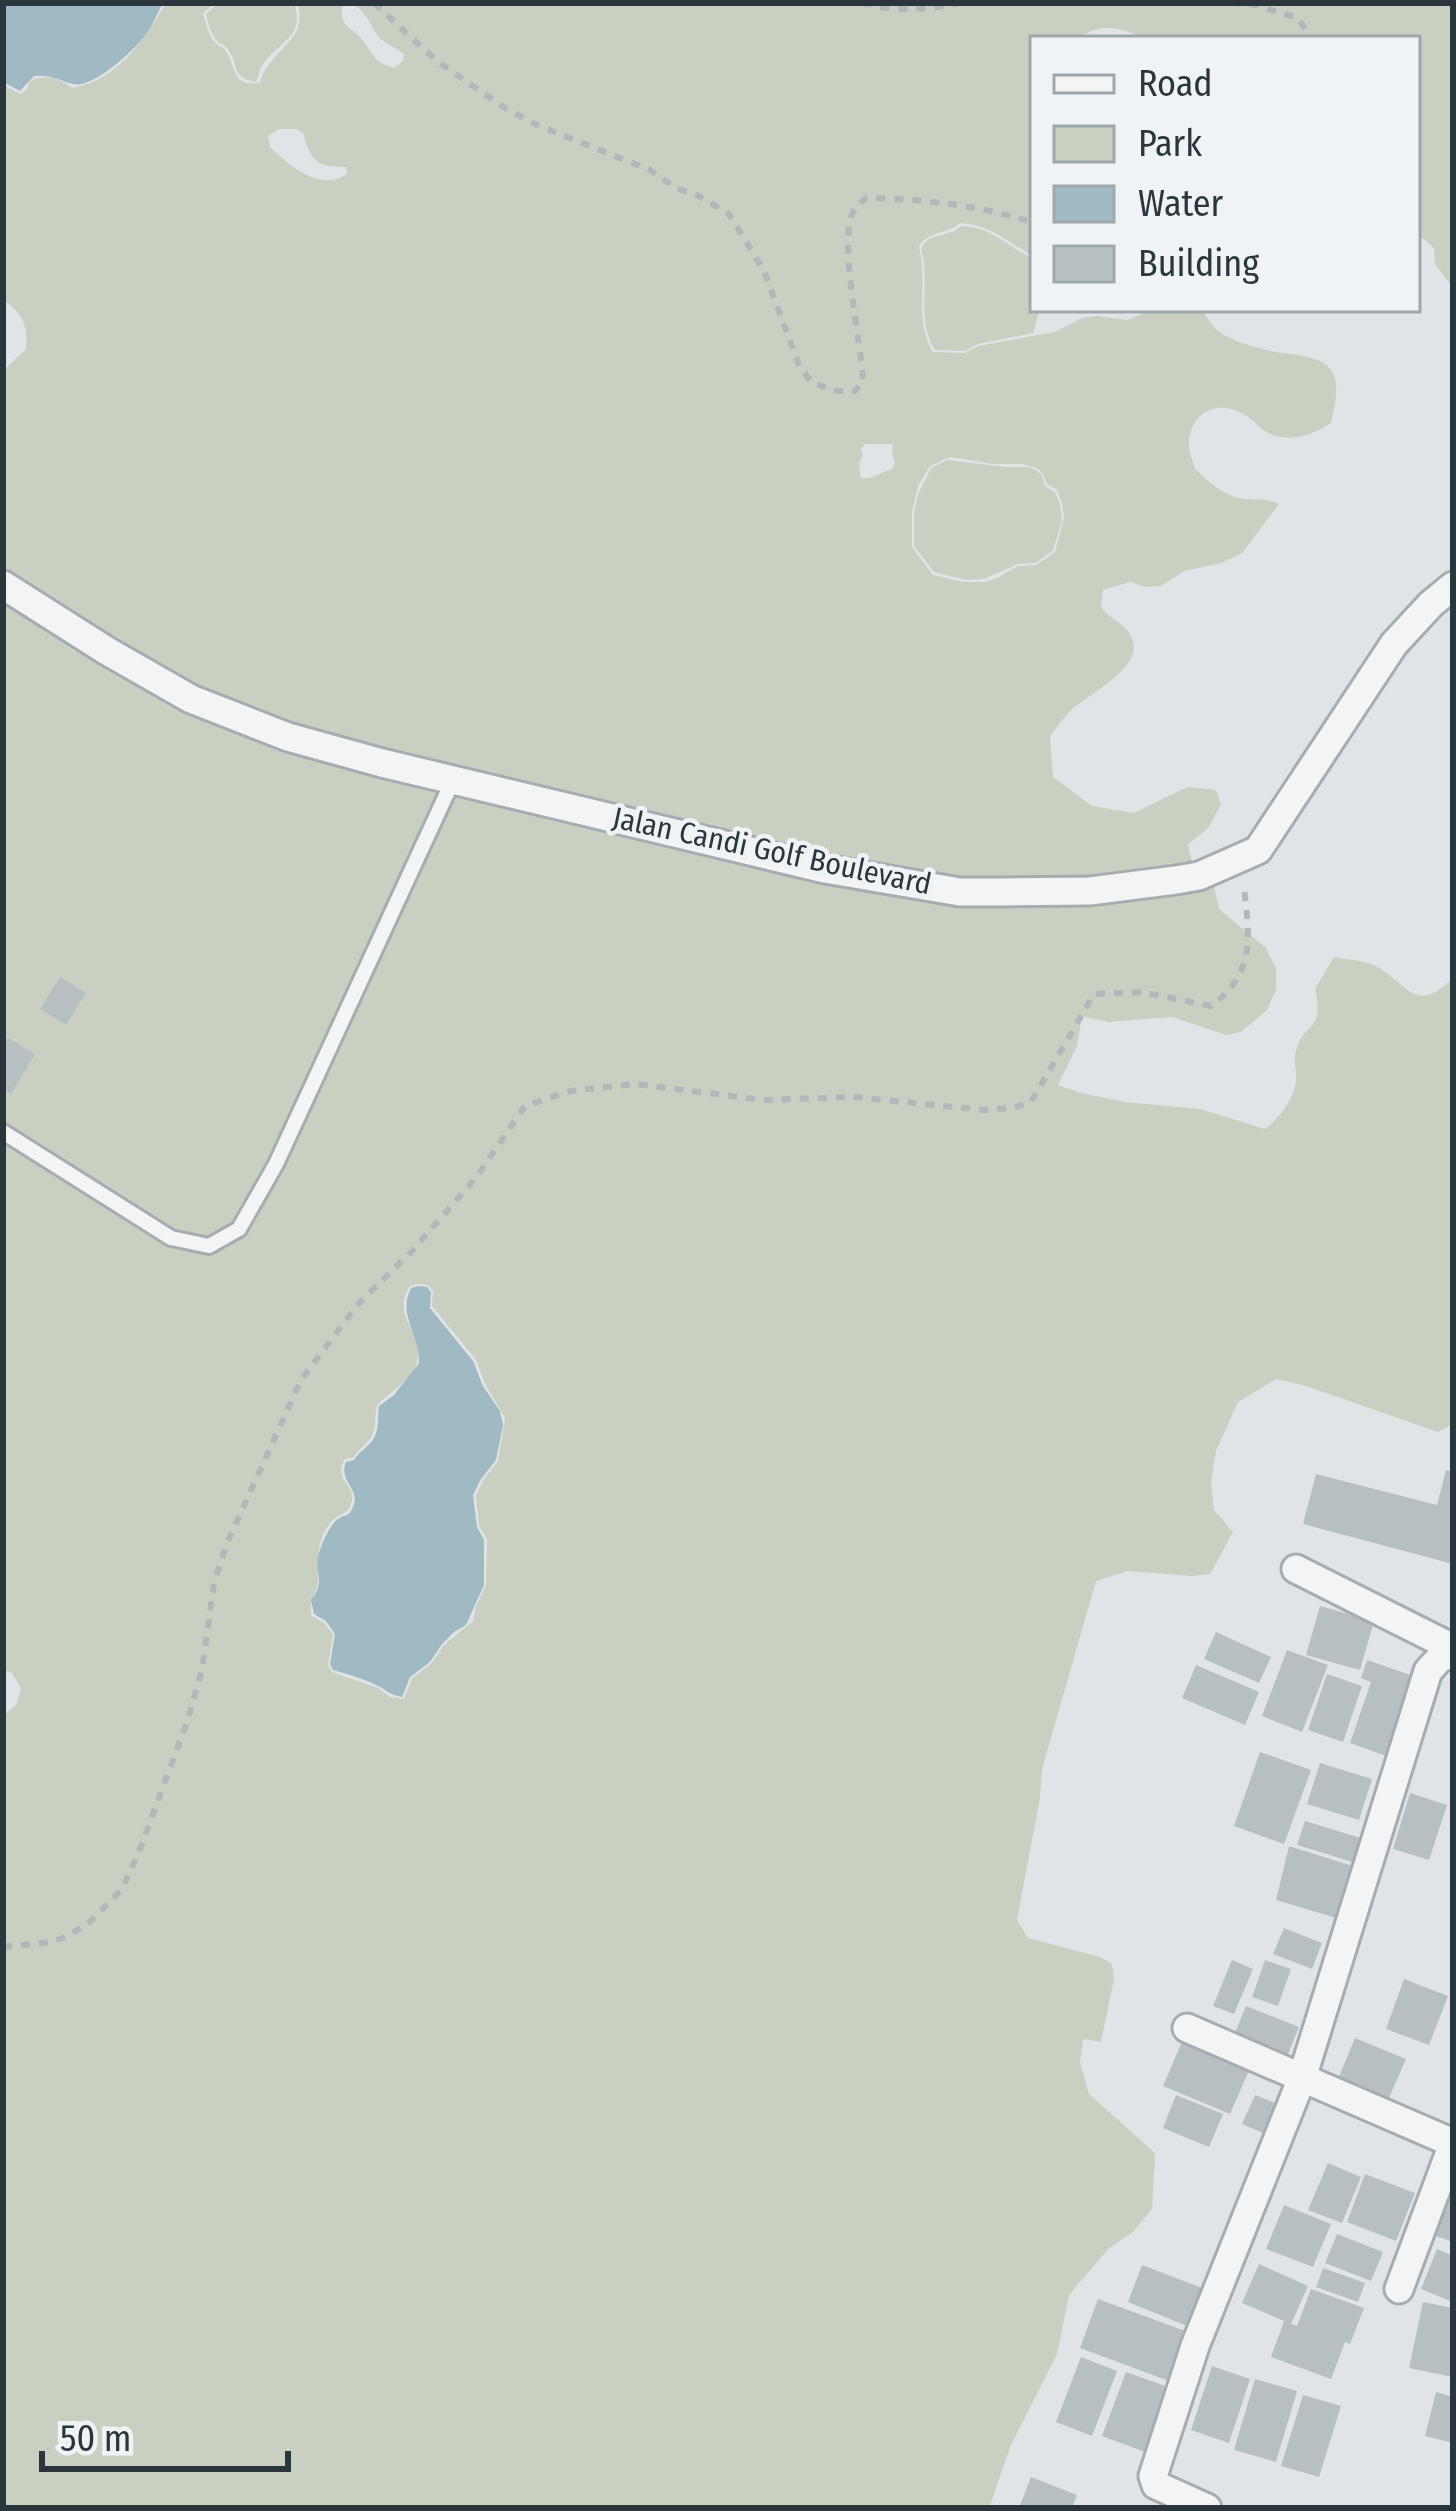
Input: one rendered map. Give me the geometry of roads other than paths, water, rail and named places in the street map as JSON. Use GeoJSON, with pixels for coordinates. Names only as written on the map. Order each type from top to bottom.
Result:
{"type":"FeatureCollection","features":[{"type":"Feature","properties":{"kind":"street","name":"Jalan Candi Golf Boulevard"},"geometry":{"type":"LineString","coordinates":[[3,584],[191,699],[288,737],[826,869],[960,892],[1090,891],[1199,876],[1258,850],[1394,644],[1446,601]]}},
{"type":"Feature","properties":{"kind":"street"},"geometry":{"type":"LineString","coordinates":[[1296,1569],[1453,1652]]}},
{"type":"Feature","properties":{"kind":"street"},"geometry":{"type":"LineString","coordinates":[[1207,2508],[1156,2485],[1153,2476],[1195,2346],[1302,2078],[1428,1671],[1453,1652]]}},
{"type":"Feature","properties":{"kind":"street"},"geometry":{"type":"LineString","coordinates":[[1187,2027],[1453,2144],[1399,2289]]}},
{"type":"Feature","properties":{"kind":"lane"},"geometry":{"type":"LineString","coordinates":[[3,1132],[171,1238],[209,1246],[239,1229],[276,1165],[454,778]]}},
{"type":"Feature","properties":{"kind":"water"},"geometry":{"type":"Polygon","coordinates":[[[3,3],[163,3],[139,43],[97,78],[76,84],[34,76],[20,91],[3,82],[3,3]]]}},
{"type":"Feature","properties":{"kind":"water"},"geometry":{"type":"Polygon","coordinates":[[[411,1288],[431,1292],[430,1308],[473,1361],[503,1425],[496,1460],[473,1495],[477,1527],[484,1540],[484,1585],[466,1625],[410,1677],[402,1697],[333,1670],[335,1634],[314,1614],[311,1600],[318,1587],[324,1539],[335,1521],[350,1513],[355,1500],[345,1475],[346,1462],[372,1441],[379,1406],[419,1363],[406,1307],[411,1288]]]}}]}
